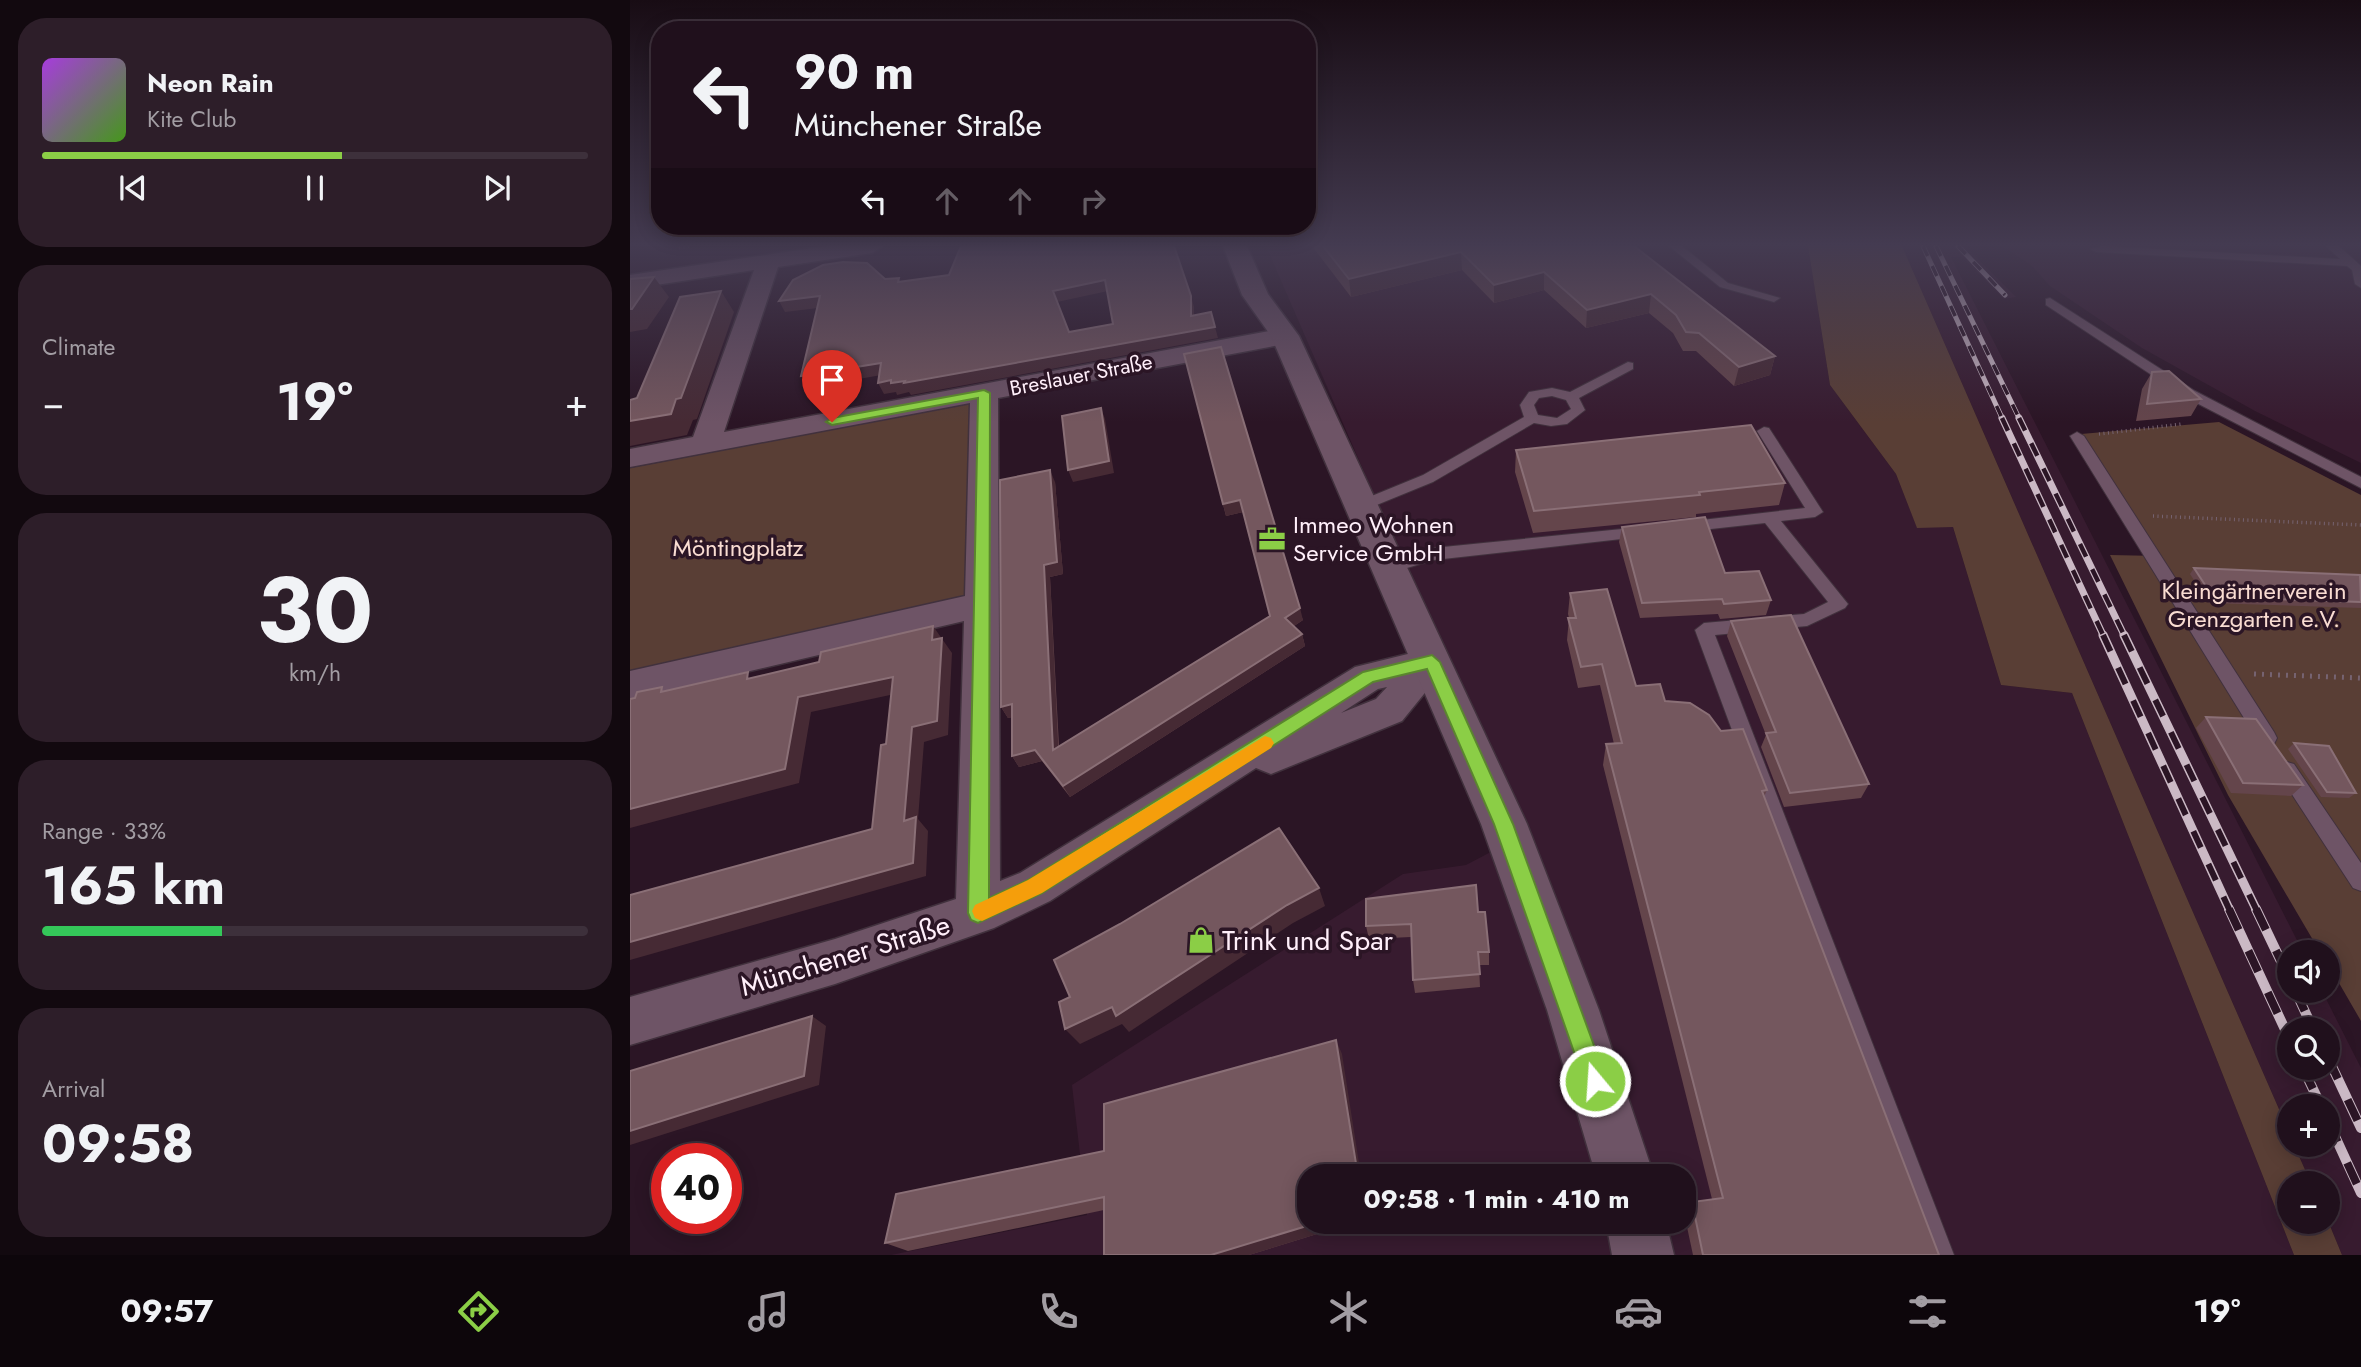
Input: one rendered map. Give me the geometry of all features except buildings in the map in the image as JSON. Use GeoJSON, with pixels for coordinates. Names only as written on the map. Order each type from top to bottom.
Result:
{"type":"FeatureCollection","features":[{"type":"Feature","properties":{"kind":"street"},"geometry":{"type":"LineString","coordinates":[[705,445],[754,305]]}},
{"type":"Feature","properties":{"kind":"street"},"geometry":{"type":"LineString","coordinates":[[1262,305],[1285,336],[1504,824],[1573,1010],[1621,1164]]}},
{"type":"Feature","properties":{"kind":"street"},"geometry":{"type":"LineString","coordinates":[[1278,305],[1285,336]]}},
{"type":"Feature","properties":{"kind":"street","name":"Breslauer Straße"},"geometry":{"type":"LineString","coordinates":[[630,458],[1285,336]]}},
{"type":"Feature","properties":{"kind":"street"},"geometry":{"type":"LineString","coordinates":[[978,913],[984,393]]}},
{"type":"Feature","properties":{"kind":"street"},"geometry":{"type":"LineString","coordinates":[[630,685],[983,604]]}},
{"type":"Feature","properties":{"kind":"street","name":"Münchener Straße"},"geometry":{"type":"LineString","coordinates":[[630,1021],[924,932],[978,913],[1035,887],[1161,808],[1237,772],[1389,710],[1432,662]]}},
{"type":"Feature","properties":{"kind":"street"},"geometry":{"type":"LineString","coordinates":[[1639,1234],[1643,1255]]}},
{"type":"Feature","properties":{"kind":"lane"},"geometry":{"type":"LineString","coordinates":[[2054,305],[2190,394],[2361,483]]}},
{"type":"Feature","properties":{"kind":"lane"},"geometry":{"type":"LineString","coordinates":[[1532,418],[1527,405],[1534,395],[1552,391],[1572,397],[1628,366]]}},
{"type":"Feature","properties":{"kind":"lane"},"geometry":{"type":"LineString","coordinates":[[1362,506],[1419,483],[1532,418],[1550,423],[1569,419],[1578,410],[1572,397]]}},
{"type":"Feature","properties":{"kind":"lane"},"geometry":{"type":"LineString","coordinates":[[1390,566],[1433,554],[1815,512],[1764,430]]}},
{"type":"Feature","properties":{"kind":"lane"},"geometry":{"type":"LineString","coordinates":[[2077,436],[2225,674],[2361,881]]}},
{"type":"Feature","properties":{"kind":"lane"},"geometry":{"type":"LineString","coordinates":[[1770,518],[1839,604],[1807,620],[1704,630],[1940,1255]]}},
{"type":"Feature","properties":{"kind":"path"},"geometry":{"type":"LineString","coordinates":[[2077,436],[2182,424]]}},
{"type":"Feature","properties":{"kind":"path"},"geometry":{"type":"LineString","coordinates":[[2127,515],[2361,525]]}},
{"type":"Feature","properties":{"kind":"path"},"geometry":{"type":"LineString","coordinates":[[2225,674],[2361,678]]}},
{"type":"Feature","properties":{"kind":"shaded area"},"geometry":{"type":"Polygon","coordinates":[[[1291,305],[1817,305],[1830,385],[1896,474],[1917,527],[1953,527],[2001,685],[2072,693],[2277,1212],[2277,1234],[2286,1234],[2294,1255],[891,1255],[1087,1215],[1072,1085],[1403,874],[1466,865],[1529,832],[1368,481],[1291,305]]]}},
{"type":"Feature","properties":{"kind":"shaded area"},"geometry":{"type":"Polygon","coordinates":[[[1928,305],[1975,305],[2297,940],[2277,940],[2277,1003],[2328,1003],[2335,1017],[2277,1017],[2277,1080],[2340,1080],[2340,1027],[2361,1068],[2361,1255],[2342,1255],[2333,1234],[2340,1234],[2340,1171],[2306,1171],[2299,1157],[2340,1157],[2340,1094],[2277,1094],[2277,1105],[1928,305]]]}},
{"type":"Feature","properties":{"kind":"shaded area"},"geometry":{"type":"Polygon","coordinates":[[[2078,305],[2361,305],[2361,463],[2255,411],[2142,348],[2078,305]]]}},
{"type":"Feature","properties":{"kind":"green space"},"geometry":{"type":"Polygon","coordinates":[[[1817,305],[1928,305],[2277,1105],[2277,1157],[2299,1157],[2306,1171],[2277,1171],[2277,1212],[2072,693],[2001,685],[1953,527],[1917,528],[1896,474],[1830,385],[1817,305]]]}},
{"type":"Feature","properties":{"kind":"green space","name":"Möntingplatz"},"geometry":{"type":"Polygon","coordinates":[[[973,403],[968,597],[630,673],[630,468],[973,403]]]}},
{"type":"Feature","properties":{"kind":"green space","name":"Kleingärtnerverein Grenzgarten e.V."},"geometry":{"type":"Polygon","coordinates":[[[2219,422],[2361,495],[2361,1021],[2340,985],[2340,940],[2313,940],[2228,795],[2110,555],[2158,556],[2081,434],[2219,422]]]}},
{"type":"Feature","properties":{"kind":"green space"},"geometry":{"type":"Polygon","coordinates":[[[2286,1234],[2333,1234],[2342,1255],[2294,1255],[2286,1234]]]}},
{"type":"Feature","properties":{"kind":"railway"},"geometry":{"type":"LineString","coordinates":[[1950,305],[2003,420]]}},
{"type":"Feature","properties":{"kind":"railway"},"geometry":{"type":"LineString","coordinates":[[1964,305],[2020,420]]}},
{"type":"Feature","properties":{"kind":"railway"},"geometry":{"type":"LineString","coordinates":[[2002,418],[2104,637]]}},
{"type":"Feature","properties":{"kind":"railway"},"geometry":{"type":"LineString","coordinates":[[2019,418],[2125,637]]}},
{"type":"Feature","properties":{"kind":"railway"},"geometry":{"type":"LineString","coordinates":[[2103,635],[2230,911]]}},
{"type":"Feature","properties":{"kind":"railway"},"geometry":{"type":"LineString","coordinates":[[2124,635],[2257,911]]}},
{"type":"Feature","properties":{"kind":"railway"},"geometry":{"type":"LineString","coordinates":[[2229,909],[2279,1017]]}},
{"type":"Feature","properties":{"kind":"railway"},"geometry":{"type":"LineString","coordinates":[[2256,909],[2277,953]]}},
{"type":"Feature","properties":{"kind":"railway"},"geometry":{"type":"LineString","coordinates":[[2301,1003],[2307,1017]]}},
{"type":"Feature","properties":{"kind":"railway"},"geometry":{"type":"LineString","coordinates":[[2309,1080],[2315,1094]]}},
{"type":"Feature","properties":{"kind":"railway"},"geometry":{"type":"LineString","coordinates":[[2338,1080],[2361,1128]]}},
{"type":"Feature","properties":{"kind":"railway"},"geometry":{"type":"LineString","coordinates":[[2340,1147],[2361,1193]]}},
{"type":"Feature","properties":{"kind":"slow traffic"},"geometry":{"type":"LineString","coordinates":[[982,911],[1035,887],[1265,743]]}},
{"type":"Feature","properties":{"kind":"place","name":"Immeo Wohnen Service GmbH"},"geometry":{"type":"Point","coordinates":[1272,539]}},
{"type":"Feature","properties":{"kind":"place","name":"Trink und Spar"},"geometry":{"type":"Point","coordinates":[1201,940]}},
{"type":"Feature","properties":{"kind":"route"},"geometry":{"type":"LineString","coordinates":[[832,422],[984,393],[978,913],[1035,887],[1368,677],[1432,662],[1504,824],[1573,1010],[1595,1081]]}}]}
